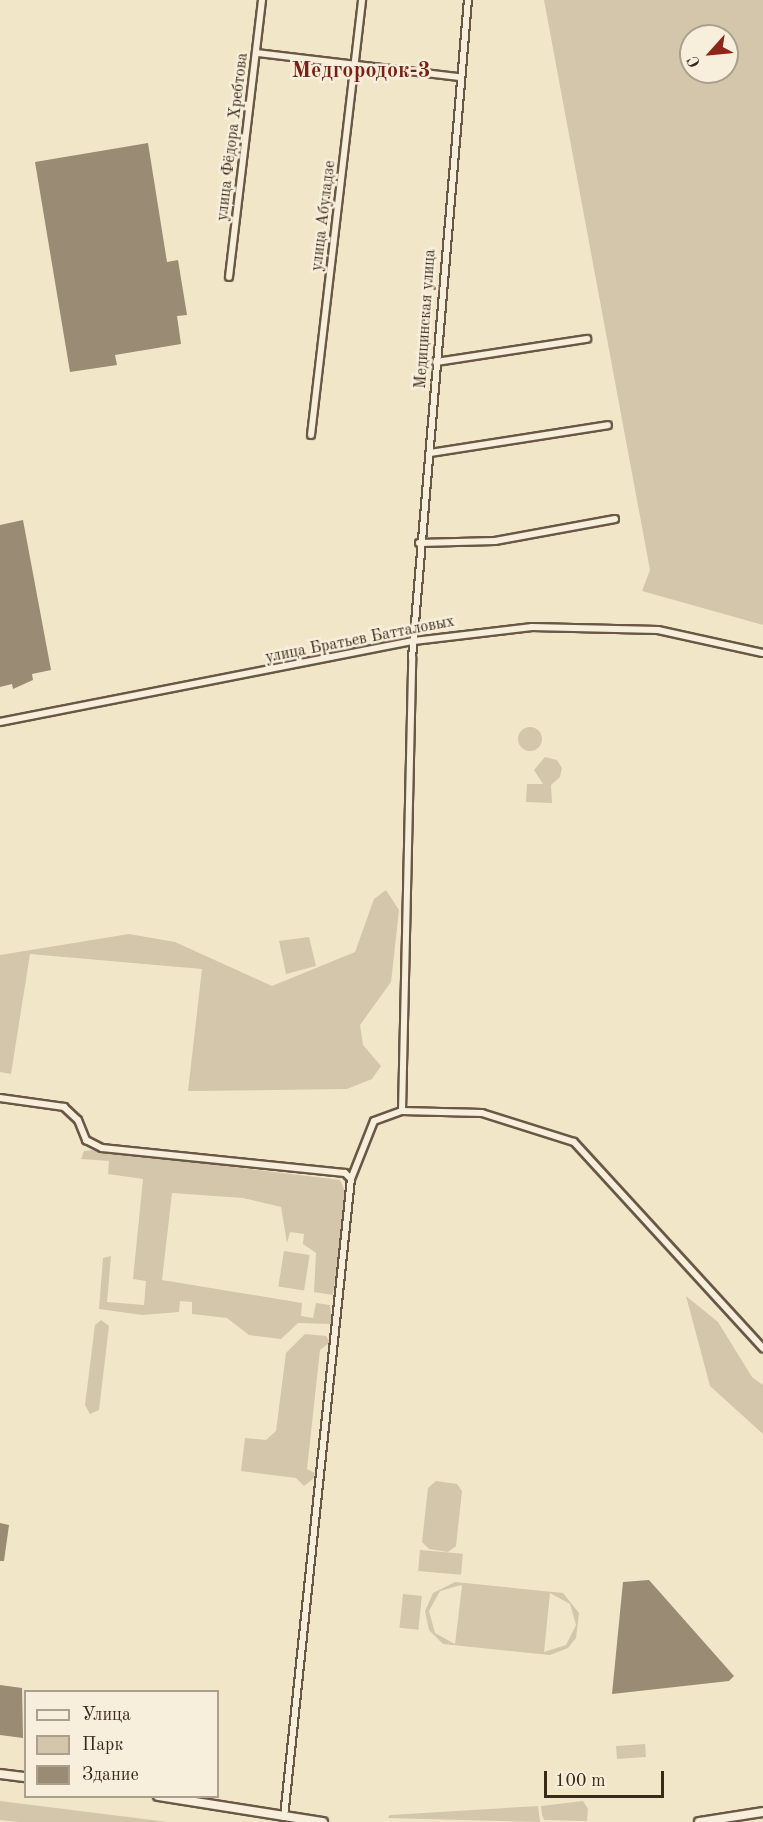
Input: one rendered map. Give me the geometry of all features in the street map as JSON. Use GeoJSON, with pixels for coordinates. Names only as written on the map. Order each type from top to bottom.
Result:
{"type":"FeatureCollection","features":[{"type":"Feature","properties":{"kind":"street","name":"улица Фёдора Хребтова"},"geometry":{"type":"LineString","coordinates":[[229,277],[262,0]]}},
{"type":"Feature","properties":{"kind":"street","name":"улица Абуладзе"},"geometry":{"type":"LineString","coordinates":[[312,435],[362,0]]}},
{"type":"Feature","properties":{"kind":"street","name":"Медицинская улица"},"geometry":{"type":"LineString","coordinates":[[402,1111],[414,641],[419,543],[430,453],[459,77],[468,0]]}},
{"type":"Feature","properties":{"kind":"street"},"geometry":{"type":"LineString","coordinates":[[257,53],[459,77]]}},
{"type":"Feature","properties":{"kind":"street"},"geometry":{"type":"LineString","coordinates":[[436,362],[587,339]]}},
{"type":"Feature","properties":{"kind":"street"},"geometry":{"type":"LineString","coordinates":[[430,453],[608,425]]}},
{"type":"Feature","properties":{"kind":"street"},"geometry":{"type":"LineString","coordinates":[[419,543],[495,541],[615,519]]}},
{"type":"Feature","properties":{"kind":"street","name":"улица Братьев Батталовых"},"geometry":{"type":"LineString","coordinates":[[0,722],[414,641],[532,627],[613,626],[702,637],[763,653]]}},
{"type":"Feature","properties":{"kind":"street"},"geometry":{"type":"LineString","coordinates":[[0,1098],[64,1107],[78,1120],[86,1140],[102,1148],[345,1173],[351,1179]]}},
{"type":"Feature","properties":{"kind":"street"},"geometry":{"type":"LineString","coordinates":[[284,1817],[351,1179],[368,1128],[383,1115],[402,1111],[482,1113],[574,1142],[763,1348]]}},
{"type":"Feature","properties":{"kind":"street"},"geometry":{"type":"LineString","coordinates":[[0,1774],[24,1777]]}},
{"type":"Feature","properties":{"kind":"street"},"geometry":{"type":"LineString","coordinates":[[164,1798],[322,1822]]}},
{"type":"Feature","properties":{"kind":"street"},"geometry":{"type":"LineString","coordinates":[[699,1822],[763,1812]]}},
{"type":"Feature","properties":{"kind":"green space"},"geometry":{"type":"Polygon","coordinates":[[[544,0],[763,0],[763,625],[642,591],[650,570],[544,0]]]}},
{"type":"Feature","properties":{"kind":"green space"},"geometry":{"type":"Polygon","coordinates":[[[530,727],[535,728],[541,734],[541,744],[535,750],[530,751],[525,750],[519,744],[518,739],[519,734],[525,728],[530,727]]]}},
{"type":"Feature","properties":{"kind":"green space"},"geometry":{"type":"Polygon","coordinates":[[[545,757],[557,760],[562,768],[560,777],[551,785],[552,803],[526,802],[527,784],[543,784],[534,770],[545,757]]]}},
{"type":"Feature","properties":{"kind":"green space"},"geometry":{"type":"Polygon","coordinates":[[[386,890],[399,910],[391,982],[360,1025],[363,1045],[381,1066],[372,1079],[347,1089],[188,1091],[202,969],[30,954],[11,1074],[0,1072],[0,955],[129,934],[175,942],[272,986],[355,952],[374,899],[386,890]]]}},
{"type":"Feature","properties":{"kind":"green space"},"geometry":{"type":"Polygon","coordinates":[[[309,937],[316,966],[286,974],[279,941],[309,937]]]}},
{"type":"Feature","properties":{"kind":"green space"},"geometry":{"type":"Polygon","coordinates":[[[92,1150],[340,1180],[347,1196],[333,1295],[314,1292],[316,1253],[303,1244],[304,1234],[290,1232],[287,1243],[281,1207],[243,1198],[172,1193],[162,1280],[302,1303],[301,1316],[313,1318],[316,1303],[330,1305],[332,1324],[298,1323],[281,1339],[249,1335],[227,1318],[192,1314],[192,1302],[180,1301],[179,1312],[142,1315],[99,1309],[103,1258],[111,1256],[107,1302],[144,1305],[146,1281],[133,1279],[143,1179],[108,1174],[109,1161],[81,1159],[84,1151],[92,1150]]]}},
{"type":"Feature","properties":{"kind":"green space"},"geometry":{"type":"Polygon","coordinates":[[[284,1251],[310,1255],[304,1291],[278,1287],[284,1251]]]}},
{"type":"Feature","properties":{"kind":"green space"},"geometry":{"type":"Polygon","coordinates":[[[686,1296],[718,1322],[752,1377],[763,1385],[763,1434],[710,1386],[686,1296]]]}},
{"type":"Feature","properties":{"kind":"green space"},"geometry":{"type":"Polygon","coordinates":[[[101,1320],[109,1326],[99,1410],[90,1414],[85,1405],[95,1325],[101,1320]]]}},
{"type":"Feature","properties":{"kind":"green space"},"geometry":{"type":"Polygon","coordinates":[[[305,1334],[326,1336],[330,1342],[320,1350],[307,1469],[315,1473],[314,1478],[304,1486],[296,1478],[241,1471],[245,1438],[266,1440],[276,1431],[286,1353],[305,1334]]]}},
{"type":"Feature","properties":{"kind":"green space"},"geometry":{"type":"Polygon","coordinates":[[[436,1481],[457,1484],[462,1491],[456,1546],[448,1552],[429,1549],[422,1542],[428,1488],[436,1481]]]}},
{"type":"Feature","properties":{"kind":"green space"},"geometry":{"type":"Polygon","coordinates":[[[420,1550],[463,1554],[461,1575],[418,1571],[420,1550]]]}},
{"type":"Feature","properties":{"kind":"green space"},"geometry":{"type":"Polygon","coordinates":[[[455,1582],[563,1593],[579,1613],[576,1638],[568,1648],[550,1655],[443,1644],[429,1630],[425,1611],[433,1593],[455,1582]],[[462,1586],[440,1591],[429,1611],[435,1633],[455,1644],[462,1586]],[[550,1593],[544,1652],[566,1645],[576,1625],[570,1604],[550,1593]]]}},
{"type":"Feature","properties":{"kind":"green space"},"geometry":{"type":"Polygon","coordinates":[[[403,1594],[422,1596],[418,1630],[399,1628],[403,1594]]]}},
{"type":"Feature","properties":{"kind":"green space"},"geometry":{"type":"Polygon","coordinates":[[[645,1744],[646,1757],[617,1759],[616,1746],[645,1744]]]}},
{"type":"Feature","properties":{"kind":"green space"},"geometry":{"type":"Polygon","coordinates":[[[0,1801],[168,1822],[0,1820],[0,1801]]]}},
{"type":"Feature","properties":{"kind":"green space"},"geometry":{"type":"Polygon","coordinates":[[[583,1801],[588,1809],[587,1821],[544,1820],[541,1806],[583,1801]]]}},
{"type":"Feature","properties":{"kind":"green space"},"geometry":{"type":"Polygon","coordinates":[[[538,1806],[540,1822],[388,1818],[390,1815],[538,1806]]]}},
{"type":"Feature","properties":{"kind":"building"},"geometry":{"type":"Polygon","coordinates":[[[148,143],[167,262],[178,260],[187,315],[177,316],[181,344],[115,355],[117,365],[70,372],[35,162],[148,143]]]}},
{"type":"Feature","properties":{"kind":"building"},"geometry":{"type":"Polygon","coordinates":[[[23,520],[51,670],[32,674],[33,680],[13,689],[12,684],[0,687],[0,525],[23,520]]]}},
{"type":"Feature","properties":{"kind":"building"},"geometry":{"type":"Polygon","coordinates":[[[0,1523],[9,1525],[4,1561],[0,1561],[0,1523]]]}},
{"type":"Feature","properties":{"kind":"building"},"geometry":{"type":"Polygon","coordinates":[[[649,1580],[734,1676],[729,1681],[612,1694],[623,1582],[649,1580]]]}},
{"type":"Feature","properties":{"kind":"building"},"geometry":{"type":"Polygon","coordinates":[[[0,1685],[22,1688],[23,1738],[0,1735],[0,1685]]]}},
{"type":"Feature","properties":{"kind":"district","name":"Медгородок-3"},"geometry":{"type":"Point","coordinates":[361,72]}}]}
